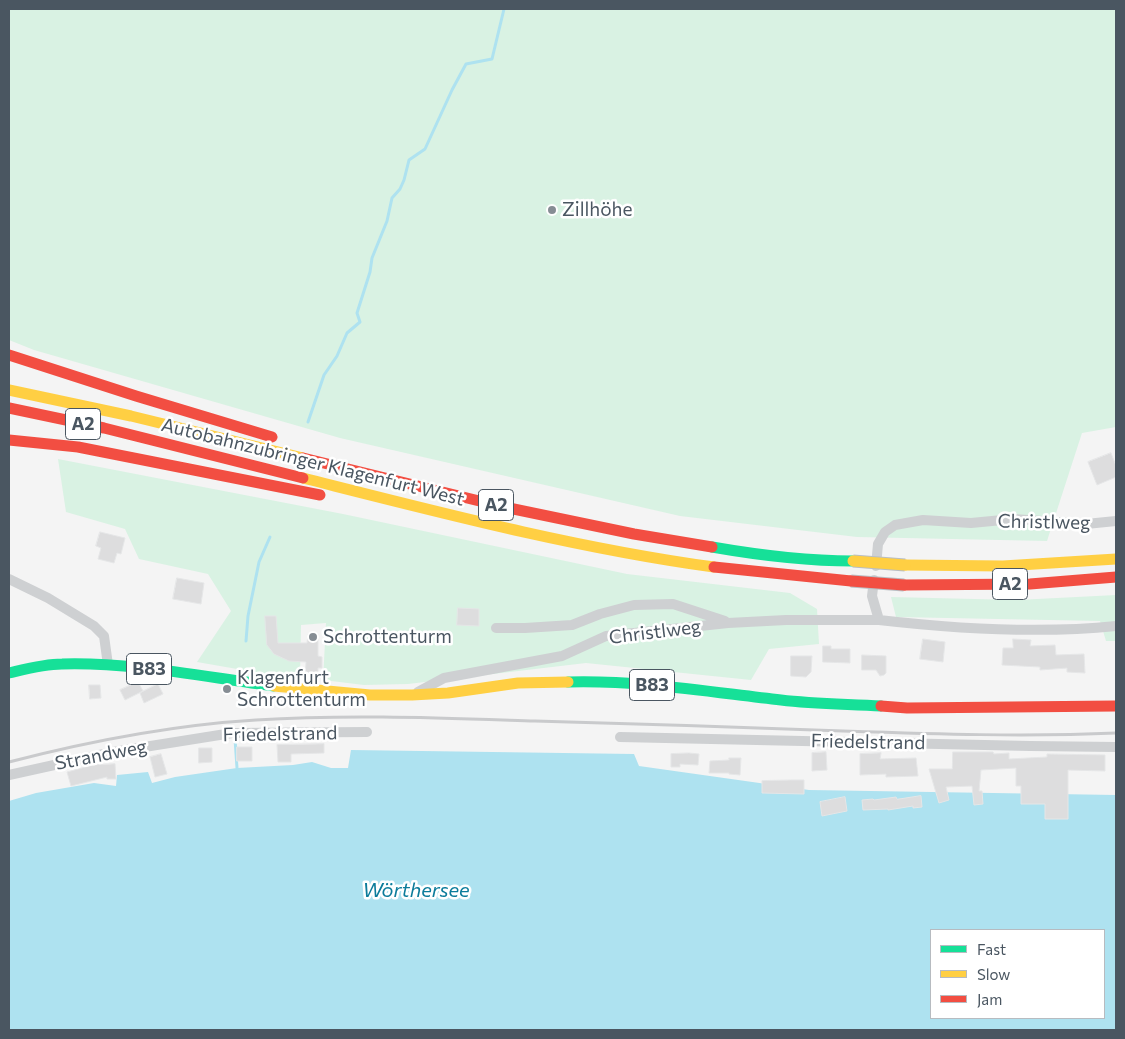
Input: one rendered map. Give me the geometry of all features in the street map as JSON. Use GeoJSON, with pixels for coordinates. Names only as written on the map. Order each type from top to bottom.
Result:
{"type":"FeatureCollection","features":[{"type":"Feature","properties":{"kind":"main road"},"geometry":{"type":"LineString","coordinates":[[9,355],[279,439]]}},
{"type":"Feature","properties":{"kind":"main road","name":"Autobahnzubringer Klagenfurt West"},"geometry":{"type":"LineString","coordinates":[[9,390],[131,416],[504,507],[634,534],[745,553],[905,565],[1003,566],[1116,559]]}},
{"type":"Feature","properties":{"kind":"main road","name":"Autobahnzubringer Klagenfurt West"},"geometry":{"type":"LineString","coordinates":[[9,408],[157,441],[459,517],[568,541],[701,565],[904,585],[1030,584],[1116,576]]}},
{"type":"Feature","properties":{"kind":"main road"},"geometry":{"type":"LineString","coordinates":[[9,440],[78,447],[366,504],[409,504]]}},
{"type":"Feature","properties":{"kind":"main road"},"geometry":{"type":"LineString","coordinates":[[296,445],[314,450],[360,472]]}},
{"type":"Feature","properties":{"kind":"main road","name":"B83"},"geometry":{"type":"LineString","coordinates":[[9,673],[60,664],[108,665],[370,695],[448,693],[518,683],[595,681],[708,690],[783,700],[907,708],[1116,706]]}},
{"type":"Feature","properties":{"kind":"street","name":"Christlweg"},"geometry":{"type":"LineString","coordinates":[[879,620],[872,596],[878,544],[885,532],[895,525],[923,520],[971,523],[1013,519],[1086,524],[1116,521]]}},
{"type":"Feature","properties":{"kind":"street"},"geometry":{"type":"LineString","coordinates":[[9,578],[48,598],[94,626],[104,636],[108,665]]}},
{"type":"Feature","properties":{"kind":"street"},"geometry":{"type":"LineString","coordinates":[[496,628],[572,626],[600,614],[634,605],[673,604],[728,623]]}},
{"type":"Feature","properties":{"kind":"street","name":"Christlweg"},"geometry":{"type":"LineString","coordinates":[[412,695],[444,678],[562,656],[606,636],[728,623],[786,620],[879,620],[923,625],[997,629],[1084,629],[1116,626]]}},
{"type":"Feature","properties":{"kind":"street","name":"Friedelstrand"},"geometry":{"type":"LineString","coordinates":[[194,739],[232,733],[366,732]]}},
{"type":"Feature","properties":{"kind":"street","name":"Friedelstrand"},"geometry":{"type":"LineString","coordinates":[[620,737],[1030,746],[1116,746]]}},
{"type":"Feature","properties":{"kind":"street","name":"Strandweg"},"geometry":{"type":"LineString","coordinates":[[9,775],[114,752],[194,739]]}},
{"type":"Feature","properties":{"kind":"green space"},"geometry":{"type":"Polygon","coordinates":[[[9,9],[1116,9],[1116,427],[1082,433],[1047,541],[857,537],[680,516],[340,438],[34,350],[9,340],[9,9]]]}},
{"type":"Feature","properties":{"kind":"green space"},"geometry":{"type":"Polygon","coordinates":[[[58,459],[343,514],[627,574],[790,593],[817,609],[819,644],[769,649],[751,680],[586,663],[408,684],[364,685],[323,680],[326,623],[301,625],[300,680],[197,662],[231,611],[208,574],[139,559],[125,529],[66,512],[58,459]]]}},
{"type":"Feature","properties":{"kind":"green space"},"geometry":{"type":"Polygon","coordinates":[[[1116,595],[1116,641],[1106,641],[1100,621],[896,617],[891,597],[1017,600],[1116,595]]]}},
{"type":"Feature","properties":{"kind":"water","name":"Wörthersee"},"geometry":{"type":"Polygon","coordinates":[[[351,750],[634,754],[639,766],[809,790],[1116,795],[1116,1030],[9,1030],[9,801],[36,793],[94,783],[116,786],[117,775],[148,772],[152,783],[175,777],[237,768],[312,762],[331,768],[348,768],[351,750]]]}},
{"type":"Feature","properties":{"kind":"building"},"geometry":{"type":"Polygon","coordinates":[[[1111,453],[1116,466],[1116,477],[1097,485],[1088,462],[1111,453]]]}},
{"type":"Feature","properties":{"kind":"building"},"geometry":{"type":"Polygon","coordinates":[[[100,532],[125,538],[121,554],[117,553],[114,563],[98,559],[101,548],[96,546],[100,532]]]}},
{"type":"Feature","properties":{"kind":"building"},"geometry":{"type":"Polygon","coordinates":[[[177,578],[204,583],[201,604],[173,599],[177,578]]]}},
{"type":"Feature","properties":{"kind":"building"},"geometry":{"type":"Polygon","coordinates":[[[458,608],[479,609],[479,626],[457,625],[458,608]]]}},
{"type":"Feature","properties":{"kind":"building"},"geometry":{"type":"Polygon","coordinates":[[[265,616],[276,616],[278,643],[307,643],[308,634],[318,634],[318,656],[322,657],[322,668],[318,668],[318,680],[305,679],[306,662],[289,661],[274,654],[267,645],[265,616]]]}},
{"type":"Feature","properties":{"kind":"building"},"geometry":{"type":"Polygon","coordinates":[[[923,639],[945,642],[943,662],[920,659],[923,639]]]}},
{"type":"Feature","properties":{"kind":"building"},"geometry":{"type":"Polygon","coordinates":[[[1013,639],[1031,640],[1030,646],[1055,645],[1056,655],[1084,654],[1085,673],[1067,672],[1067,668],[1040,670],[1040,667],[1002,665],[1003,648],[1013,648],[1013,639]]]}},
{"type":"Feature","properties":{"kind":"building"},"geometry":{"type":"Polygon","coordinates":[[[823,646],[831,646],[831,649],[850,649],[850,663],[823,662],[823,646]]]}},
{"type":"Feature","properties":{"kind":"building"},"geometry":{"type":"Polygon","coordinates":[[[862,655],[886,656],[886,673],[880,676],[876,670],[862,670],[862,655]]]}},
{"type":"Feature","properties":{"kind":"building"},"geometry":{"type":"Polygon","coordinates":[[[791,656],[812,656],[811,672],[806,677],[791,676],[791,656]]]}},
{"type":"Feature","properties":{"kind":"building"},"geometry":{"type":"Polygon","coordinates":[[[138,682],[143,691],[125,700],[120,690],[138,682]]]}},
{"type":"Feature","properties":{"kind":"building"},"geometry":{"type":"Polygon","coordinates":[[[158,684],[163,694],[144,703],[140,693],[158,684]]]}},
{"type":"Feature","properties":{"kind":"building"},"geometry":{"type":"Polygon","coordinates":[[[89,685],[100,685],[101,698],[90,699],[89,685]]]}},
{"type":"Feature","properties":{"kind":"building"},"geometry":{"type":"Polygon","coordinates":[[[324,744],[324,753],[291,754],[291,762],[278,762],[277,745],[324,744]]]}},
{"type":"Feature","properties":{"kind":"building"},"geometry":{"type":"Polygon","coordinates":[[[237,747],[252,747],[252,761],[237,761],[237,747]]]}},
{"type":"Feature","properties":{"kind":"building"},"geometry":{"type":"Polygon","coordinates":[[[199,748],[212,748],[212,762],[199,763],[199,748]]]}},
{"type":"Feature","properties":{"kind":"building"},"geometry":{"type":"Polygon","coordinates":[[[826,752],[827,770],[812,771],[812,753],[826,752]]]}},
{"type":"Feature","properties":{"kind":"building"},"geometry":{"type":"Polygon","coordinates":[[[953,752],[1009,753],[1009,759],[1047,757],[1047,754],[1105,755],[1105,771],[1068,770],[1068,819],[1045,819],[1045,804],[1021,804],[1021,786],[1016,786],[1016,768],[981,770],[979,791],[982,791],[983,804],[974,805],[972,786],[946,787],[949,800],[939,803],[929,769],[952,769],[953,752]]]}},
{"type":"Feature","properties":{"kind":"building"},"geometry":{"type":"Polygon","coordinates":[[[881,753],[880,759],[916,758],[918,776],[886,777],[886,774],[860,775],[860,754],[881,753]]]}},
{"type":"Feature","properties":{"kind":"building"},"geometry":{"type":"Polygon","coordinates":[[[161,754],[167,774],[155,777],[150,757],[161,754]]]}},
{"type":"Feature","properties":{"kind":"building"},"geometry":{"type":"Polygon","coordinates":[[[671,754],[699,754],[698,765],[680,764],[680,767],[671,767],[671,754]]]}},
{"type":"Feature","properties":{"kind":"building"},"geometry":{"type":"Polygon","coordinates":[[[729,758],[741,758],[740,775],[709,773],[710,761],[729,760],[729,758]]]}},
{"type":"Feature","properties":{"kind":"building"},"geometry":{"type":"Polygon","coordinates":[[[115,764],[116,779],[107,779],[107,777],[71,786],[67,772],[93,765],[115,764]]]}},
{"type":"Feature","properties":{"kind":"building"},"geometry":{"type":"Polygon","coordinates":[[[804,780],[804,794],[762,793],[762,781],[804,780]]]}},
{"type":"Feature","properties":{"kind":"building"},"geometry":{"type":"Polygon","coordinates":[[[921,796],[922,807],[863,810],[862,800],[921,796]]]}},
{"type":"Feature","properties":{"kind":"building"},"geometry":{"type":"Polygon","coordinates":[[[845,797],[847,811],[822,816],[820,802],[845,797]]]}},
{"type":"Feature","properties":{"kind":"waterway"},"geometry":{"type":"LineString","coordinates":[[308,422],[324,375],[337,356],[347,333],[360,322],[357,313],[370,272],[372,258],[387,221],[392,198],[400,189],[409,160],[425,149],[466,64],[492,59],[504,9]]}},
{"type":"Feature","properties":{"kind":"waterway"},"geometry":{"type":"LineString","coordinates":[[246,641],[248,616],[259,562],[270,537]]}},
{"type":"Feature","properties":{"kind":"waterway"},"geometry":{"type":"LineString","coordinates":[[235,739],[237,768]]}},
{"type":"Feature","properties":{"kind":"railway"},"geometry":{"type":"LineString","coordinates":[[9,762],[70,747],[162,730],[225,722],[326,717],[430,718],[945,734],[1048,735],[1116,733]]}},
{"type":"Feature","properties":{"kind":"traffic: fast"},"geometry":{"type":"LineString","coordinates":[[712,547],[782,557],[853,561]]}},
{"type":"Feature","properties":{"kind":"traffic: fast"},"geometry":{"type":"LineString","coordinates":[[9,673],[35,667],[62,664],[115,665],[274,686]]}},
{"type":"Feature","properties":{"kind":"traffic: fast"},"geometry":{"type":"LineString","coordinates":[[568,682],[648,685],[793,701],[881,706]]}},
{"type":"Feature","properties":{"kind":"traffic: slow"},"geometry":{"type":"LineString","coordinates":[[9,390],[131,416],[303,458]]}},
{"type":"Feature","properties":{"kind":"traffic: slow"},"geometry":{"type":"LineString","coordinates":[[303,478],[558,539],[610,550],[714,567]]}},
{"type":"Feature","properties":{"kind":"traffic: slow"},"geometry":{"type":"LineString","coordinates":[[905,565],[1003,566],[1116,559]]}},
{"type":"Feature","properties":{"kind":"traffic: slow"},"geometry":{"type":"LineString","coordinates":[[853,561],[905,565]]}},
{"type":"Feature","properties":{"kind":"traffic: slow"},"geometry":{"type":"LineString","coordinates":[[274,686],[370,695],[412,695],[448,693],[518,683],[568,682]]}},
{"type":"Feature","properties":{"kind":"traffic: jam"},"geometry":{"type":"LineString","coordinates":[[9,355],[272,437]]}},
{"type":"Feature","properties":{"kind":"traffic: jam"},"geometry":{"type":"LineString","coordinates":[[9,408],[104,428],[303,478]]}},
{"type":"Feature","properties":{"kind":"traffic: jam"},"geometry":{"type":"LineString","coordinates":[[9,440],[78,447],[320,495]]}},
{"type":"Feature","properties":{"kind":"traffic: jam"},"geometry":{"type":"LineString","coordinates":[[303,458],[504,507],[634,534],[712,547]]}},
{"type":"Feature","properties":{"kind":"traffic: jam"},"geometry":{"type":"LineString","coordinates":[[714,567],[851,581]]}},
{"type":"Feature","properties":{"kind":"traffic: jam"},"geometry":{"type":"LineString","coordinates":[[904,585],[1030,584],[1116,577]]}},
{"type":"Feature","properties":{"kind":"traffic: jam"},"geometry":{"type":"LineString","coordinates":[[851,581],[904,585]]}},
{"type":"Feature","properties":{"kind":"traffic: jam"},"geometry":{"type":"LineString","coordinates":[[881,706],[907,708],[1116,706]]}},
{"type":"Feature","properties":{"kind":"place","name":"Zillhöhe"},"geometry":{"type":"Point","coordinates":[552,210]}},
{"type":"Feature","properties":{"kind":"place","name":"Schrottenturm"},"geometry":{"type":"Point","coordinates":[313,637]}},
{"type":"Feature","properties":{"kind":"place","name":"Klagenfurt Schrottenturm"},"geometry":{"type":"Point","coordinates":[227,689]}}]}
